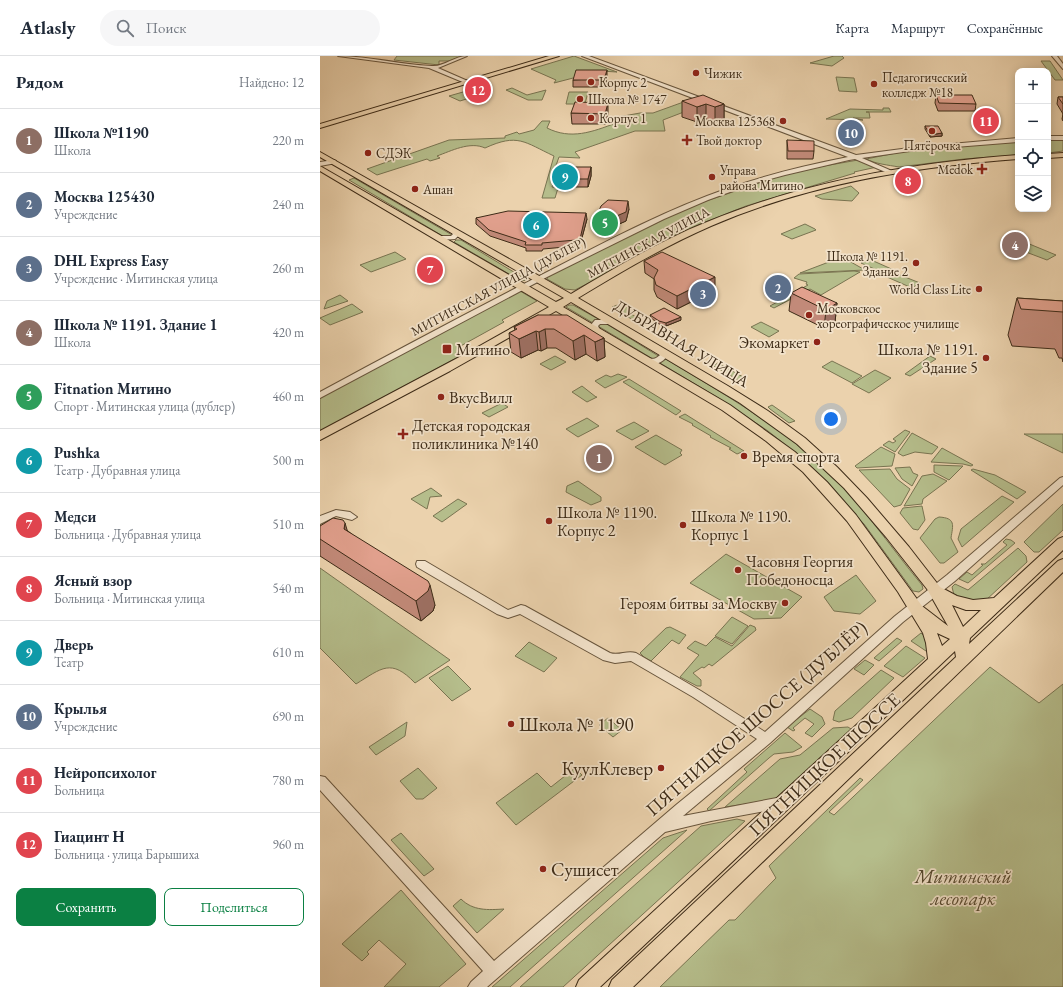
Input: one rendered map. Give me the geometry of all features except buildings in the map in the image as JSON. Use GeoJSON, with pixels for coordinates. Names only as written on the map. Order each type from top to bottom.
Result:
{"type":"FeatureCollection","features":[{"type":"Feature","properties":{"kind":"main road"},"geometry":{"type":"LineString","coordinates":[[320,126],[556,56]]}},
{"type":"Feature","properties":{"kind":"main road","name":"ДУБРАВНАЯ УЛИЦА"},"geometry":{"type":"LineString","coordinates":[[320,154],[662,352],[759,411],[814,453],[871,510],[937,590],[960,638],[964,654],[963,660]]}},
{"type":"Feature","properties":{"kind":"main road"},"geometry":{"type":"LineString","coordinates":[[1051,156],[1063,155]]}},
{"type":"Feature","properties":{"kind":"main road","name":"МИТИНСКАЯ УЛИЦА"},"geometry":{"type":"LineString","coordinates":[[320,436],[422,382],[667,245],[711,224],[817,188],[890,172],[960,162],[1015,157]]}},
{"type":"Feature","properties":{"kind":"main road","name":"ДУБРАВНАЯ УЛИЦА"},"geometry":{"type":"LineString","coordinates":[[320,168],[452,244],[646,360],[744,420],[790,454],[858,527],[916,607],[934,644],[935,661]]}},
{"type":"Feature","properties":{"kind":"main road","name":"ПЯТНИЦКОЕ ШОССЕ"},"geometry":{"type":"LineString","coordinates":[[586,987],[1063,542]]}},
{"type":"Feature","properties":{"kind":"main road","name":"ПЯТНИЦКОЕ ШОССЕ"},"geometry":{"type":"LineString","coordinates":[[619,987],[1063,564]]}},
{"type":"Feature","properties":{"kind":"main road"},"geometry":{"type":"LineString","coordinates":[[937,590],[949,599],[971,606],[982,606],[999,601]]}},
{"type":"Feature","properties":{"kind":"main road","name":"ДУБРАВНАЯ УЛИЦА"},"geometry":{"type":"LineString","coordinates":[[916,607],[942,629],[960,638],[976,641],[984,639]]}},
{"type":"Feature","properties":{"kind":"street"},"geometry":{"type":"LineString","coordinates":[[340,56],[434,68],[467,82]]}},
{"type":"Feature","properties":{"kind":"street"},"geometry":{"type":"LineString","coordinates":[[434,68],[465,56]]}},
{"type":"Feature","properties":{"kind":"street"},"geometry":{"type":"LineString","coordinates":[[584,56],[857,158],[890,172]]}},
{"type":"Feature","properties":{"kind":"street"},"geometry":{"type":"LineString","coordinates":[[1054,56],[1063,67]]}},
{"type":"Feature","properties":{"kind":"street"},"geometry":{"type":"LineString","coordinates":[[1051,138],[1063,138]]}},
{"type":"Feature","properties":{"kind":"street","name":"МИТИНСКАЯ УЛИЦА (ДУБЛЕР)"},"geometry":{"type":"LineString","coordinates":[[320,395],[536,279],[655,220],[710,197],[777,175],[857,158],[927,147],[1015,140]]}},
{"type":"Feature","properties":{"kind":"street"},"geometry":{"type":"LineString","coordinates":[[320,164],[334,162]]}},
{"type":"Feature","properties":{"kind":"street"},"geometry":{"type":"LineString","coordinates":[[441,238],[453,238],[457,234],[454,232]]}},
{"type":"Feature","properties":{"kind":"street"},"geometry":{"type":"LineString","coordinates":[[452,244],[451,242],[454,239],[467,238]]}},
{"type":"Feature","properties":{"kind":"street"},"geometry":{"type":"LineString","coordinates":[[596,330],[594,326],[598,322],[612,322]]}},
{"type":"Feature","properties":{"kind":"street"},"geometry":{"type":"LineString","coordinates":[[646,360],[654,362],[660,360],[664,355],[662,352]]}},
{"type":"Feature","properties":{"kind":"street","name":"ПЯТНИЦКОЕ ШОССЕ (ДУБЛЁР)"},"geometry":{"type":"LineString","coordinates":[[476,987],[661,826],[766,739],[899,619],[937,590],[1063,480]]}},
{"type":"Feature","properties":{"kind":"street"},"geometry":{"type":"LineString","coordinates":[[1051,490],[1063,491]]}},
{"type":"Feature","properties":{"kind":"street"},"geometry":{"type":"LineString","coordinates":[[320,521],[333,513],[341,512],[352,517]]}},
{"type":"Feature","properties":{"kind":"street"},"geometry":{"type":"LineString","coordinates":[[421,564],[501,611],[508,614],[521,609],[607,658],[616,659],[632,656],[703,698],[766,739]]}},
{"type":"Feature","properties":{"kind":"street"},"geometry":{"type":"LineString","coordinates":[[320,781],[494,972]]}},
{"type":"Feature","properties":{"kind":"street"},"geometry":{"type":"LineString","coordinates":[[661,826],[711,815],[784,802]]}},
{"type":"Feature","properties":{"kind":"green space"},"geometry":{"type":"Polygon","coordinates":[[[397,56],[461,56],[450,61],[439,61],[439,65],[394,60],[397,56]]]}},
{"type":"Feature","properties":{"kind":"green space"},"geometry":{"type":"Polygon","coordinates":[[[574,56],[617,72],[600,71],[554,83],[556,80],[531,69],[574,56]]]}},
{"type":"Feature","properties":{"kind":"green space"},"geometry":{"type":"Polygon","coordinates":[[[834,56],[842,56],[844,58],[832,66],[810,63],[834,56]]]}},
{"type":"Feature","properties":{"kind":"green space"},"geometry":{"type":"Polygon","coordinates":[[[1041,61],[1050,61],[1063,80],[1055,80],[1051,75],[1051,68],[1046,68],[1041,61]]]}},
{"type":"Feature","properties":{"kind":"green space"},"geometry":{"type":"Polygon","coordinates":[[[836,77],[854,78],[857,92],[839,91],[836,77]]]}},
{"type":"Feature","properties":{"kind":"green space"},"geometry":{"type":"Polygon","coordinates":[[[512,88],[527,95],[546,90],[542,100],[528,100],[506,90],[512,88]]]}},
{"type":"Feature","properties":{"kind":"green space"},"geometry":{"type":"Polygon","coordinates":[[[470,90],[479,95],[460,101],[449,96],[470,90]]]}},
{"type":"Feature","properties":{"kind":"green space"},"geometry":{"type":"Polygon","coordinates":[[[569,92],[588,92],[585,104],[566,104],[569,92]]]}},
{"type":"Feature","properties":{"kind":"green space"},"geometry":{"type":"Polygon","coordinates":[[[689,100],[702,105],[663,120],[665,131],[635,131],[575,152],[580,158],[559,157],[554,171],[558,171],[552,187],[558,188],[555,198],[542,198],[554,156],[521,141],[505,141],[485,148],[479,146],[467,146],[454,149],[437,156],[440,158],[430,161],[427,159],[377,175],[367,169],[449,140],[505,138],[505,136],[517,132],[519,134],[534,130],[542,121],[550,121],[547,128],[556,132],[573,134],[590,132],[616,123],[618,117],[640,113],[653,113],[689,100]]]}},
{"type":"Feature","properties":{"kind":"green space"},"geometry":{"type":"Polygon","coordinates":[[[883,108],[889,108],[891,112],[869,112],[870,118],[853,118],[863,120],[826,119],[850,109],[883,110],[883,108]]]}},
{"type":"Feature","properties":{"kind":"green space"},"geometry":{"type":"Polygon","coordinates":[[[1063,139],[1063,151],[1051,153],[1051,140],[1063,139]]]}},
{"type":"Feature","properties":{"kind":"green space"},"geometry":{"type":"Polygon","coordinates":[[[1015,141],[1015,155],[964,159],[899,167],[866,159],[911,150],[1015,141]]]}},
{"type":"Feature","properties":{"kind":"green space"},"geometry":{"type":"Polygon","coordinates":[[[858,160],[877,167],[854,172],[855,173],[746,206],[698,225],[575,290],[565,289],[547,279],[548,276],[688,207],[783,175],[858,160]]]}},
{"type":"Feature","properties":{"kind":"green space"},"geometry":{"type":"Polygon","coordinates":[[[354,178],[452,236],[446,238],[349,180],[354,178]]]}},
{"type":"Feature","properties":{"kind":"green space"},"geometry":{"type":"Polygon","coordinates":[[[851,186],[859,193],[852,201],[822,199],[815,196],[851,186]]]}},
{"type":"Feature","properties":{"kind":"green space"},"geometry":{"type":"Polygon","coordinates":[[[805,224],[816,230],[792,239],[781,234],[805,224]]]}},
{"type":"Feature","properties":{"kind":"green space"},"geometry":{"type":"Polygon","coordinates":[[[456,240],[461,240],[527,280],[521,281],[454,242],[456,240]]]}},
{"type":"Feature","properties":{"kind":"green space"},"geometry":{"type":"Polygon","coordinates":[[[1027,243],[1056,255],[1047,260],[1018,249],[1027,243]]]}},
{"type":"Feature","properties":{"kind":"green space"},"geometry":{"type":"Polygon","coordinates":[[[395,252],[406,259],[371,272],[360,265],[395,252]]]}},
{"type":"Feature","properties":{"kind":"green space"},"geometry":{"type":"Polygon","coordinates":[[[842,257],[865,270],[800,273],[842,257]]]}},
{"type":"Feature","properties":{"kind":"green space"},"geometry":{"type":"Polygon","coordinates":[[[869,259],[896,271],[886,277],[877,273],[879,271],[861,263],[869,259]]]}},
{"type":"Feature","properties":{"kind":"green space"},"geometry":{"type":"Polygon","coordinates":[[[860,272],[821,295],[810,289],[774,308],[770,306],[808,285],[806,284],[807,282],[794,278],[799,274],[860,272]]]}},
{"type":"Feature","properties":{"kind":"green space"},"geometry":{"type":"Polygon","coordinates":[[[895,273],[920,283],[912,288],[887,277],[895,273]]]}},
{"type":"Feature","properties":{"kind":"green space"},"geometry":{"type":"Polygon","coordinates":[[[520,291],[537,301],[502,320],[504,322],[457,348],[466,353],[320,431],[320,397],[520,291]]]}},
{"type":"Feature","properties":{"kind":"green space"},"geometry":{"type":"Polygon","coordinates":[[[340,295],[348,301],[324,309],[327,301],[340,295]]]}},
{"type":"Feature","properties":{"kind":"green space"},"geometry":{"type":"Polygon","coordinates":[[[623,303],[630,306],[628,312],[641,320],[633,320],[612,307],[623,303]]]}},
{"type":"Feature","properties":{"kind":"green space"},"geometry":{"type":"Polygon","coordinates":[[[352,304],[363,312],[330,325],[320,318],[352,304]]]}},
{"type":"Feature","properties":{"kind":"green space"},"geometry":{"type":"Polygon","coordinates":[[[573,305],[600,320],[593,323],[566,307],[573,305]]]}},
{"type":"Feature","properties":{"kind":"green space"},"geometry":{"type":"Polygon","coordinates":[[[761,322],[779,331],[769,337],[751,327],[761,322]]]}},
{"type":"Feature","properties":{"kind":"green space"},"geometry":{"type":"Polygon","coordinates":[[[600,323],[605,323],[660,357],[653,359],[598,326],[600,323]]]}},
{"type":"Feature","properties":{"kind":"green space"},"geometry":{"type":"Polygon","coordinates":[[[555,356],[566,362],[551,370],[540,364],[555,356]]]}},
{"type":"Feature","properties":{"kind":"green space"},"geometry":{"type":"Polygon","coordinates":[[[930,356],[936,359],[910,376],[905,374],[930,356]]]}},
{"type":"Feature","properties":{"kind":"green space"},"geometry":{"type":"Polygon","coordinates":[[[666,359],[765,421],[820,464],[848,492],[922,585],[923,589],[919,592],[913,591],[864,524],[797,454],[768,431],[720,399],[660,363],[666,359]]]}},
{"type":"Feature","properties":{"kind":"green space"},"geometry":{"type":"Polygon","coordinates":[[[832,361],[862,376],[852,383],[822,367],[832,361]]]}},
{"type":"Feature","properties":{"kind":"green space"},"geometry":{"type":"Polygon","coordinates":[[[718,363],[745,378],[740,381],[719,369],[720,368],[713,366],[718,363]]]}},
{"type":"Feature","properties":{"kind":"green space"},"geometry":{"type":"Polygon","coordinates":[[[875,370],[891,378],[869,393],[852,384],[875,370]]]}},
{"type":"Feature","properties":{"kind":"green space"},"geometry":{"type":"Polygon","coordinates":[[[618,374],[627,377],[605,388],[595,381],[606,375],[611,377],[618,374]]]}},
{"type":"Feature","properties":{"kind":"green space"},"geometry":{"type":"Polygon","coordinates":[[[629,379],[681,411],[676,415],[623,382],[629,379]]]}},
{"type":"Feature","properties":{"kind":"green space"},"geometry":{"type":"Polygon","coordinates":[[[582,386],[597,397],[587,402],[572,392],[582,386]]]}},
{"type":"Feature","properties":{"kind":"green space"},"geometry":{"type":"Polygon","coordinates":[[[502,403],[508,407],[489,417],[482,413],[502,403]]]}},
{"type":"Feature","properties":{"kind":"green space"},"geometry":{"type":"Polygon","coordinates":[[[772,405],[795,421],[789,423],[768,407],[772,405]]]}},
{"type":"Feature","properties":{"kind":"green space"},"geometry":{"type":"Polygon","coordinates":[[[685,414],[744,451],[737,454],[729,449],[731,448],[710,437],[711,436],[692,425],[693,424],[679,417],[685,414]]]}},
{"type":"Feature","properties":{"kind":"green space"},"geometry":{"type":"Polygon","coordinates":[[[587,418],[599,426],[578,437],[566,429],[587,418]]]}},
{"type":"Feature","properties":{"kind":"green space"},"geometry":{"type":"Polygon","coordinates":[[[634,422],[649,431],[632,440],[616,431],[634,422]]]}},
{"type":"Feature","properties":{"kind":"green space"},"geometry":{"type":"Polygon","coordinates":[[[905,430],[910,432],[895,452],[883,445],[889,441],[893,443],[896,441],[893,439],[905,430]]]}},
{"type":"Feature","properties":{"kind":"green space"},"geometry":{"type":"Polygon","coordinates":[[[912,433],[938,447],[932,454],[915,452],[903,456],[898,453],[912,433]]]}},
{"type":"Feature","properties":{"kind":"green space"},"geometry":{"type":"Polygon","coordinates":[[[1024,434],[1063,434],[1063,453],[1024,434]]]}},
{"type":"Feature","properties":{"kind":"green space"},"geometry":{"type":"Polygon","coordinates":[[[656,435],[682,450],[680,453],[682,455],[665,465],[635,447],[656,435]]]}},
{"type":"Feature","properties":{"kind":"green space"},"geometry":{"type":"Polygon","coordinates":[[[881,447],[895,454],[892,466],[857,468],[855,466],[881,447]]]}},
{"type":"Feature","properties":{"kind":"green space"},"geometry":{"type":"Polygon","coordinates":[[[942,448],[973,465],[931,462],[942,448]]]}},
{"type":"Feature","properties":{"kind":"green space"},"geometry":{"type":"Polygon","coordinates":[[[934,465],[963,466],[949,480],[934,472],[934,465]]]}},
{"type":"Feature","properties":{"kind":"green space"},"geometry":{"type":"Polygon","coordinates":[[[910,467],[913,473],[918,475],[912,486],[902,479],[895,468],[910,467]]]}},
{"type":"Feature","properties":{"kind":"green space"},"geometry":{"type":"Polygon","coordinates":[[[890,469],[897,479],[910,489],[901,505],[894,507],[859,470],[890,469]]]}},
{"type":"Feature","properties":{"kind":"green space"},"geometry":{"type":"Polygon","coordinates":[[[973,469],[995,475],[1026,492],[1017,499],[971,470],[973,469]]]}},
{"type":"Feature","properties":{"kind":"green space"},"geometry":{"type":"Polygon","coordinates":[[[933,474],[947,481],[923,499],[922,504],[904,506],[922,476],[933,474]]]}},
{"type":"Feature","properties":{"kind":"green space"},"geometry":{"type":"Polygon","coordinates":[[[578,481],[601,497],[601,501],[591,505],[566,492],[567,486],[578,481]]]}},
{"type":"Feature","properties":{"kind":"green space"},"geometry":{"type":"Polygon","coordinates":[[[431,488],[442,496],[430,497],[427,509],[411,499],[431,488]]]}},
{"type":"Feature","properties":{"kind":"green space"},"geometry":{"type":"Polygon","coordinates":[[[1002,496],[1014,502],[962,547],[958,539],[961,529],[1002,496]]]}},
{"type":"Feature","properties":{"kind":"green space"},"geometry":{"type":"Polygon","coordinates":[[[458,499],[467,504],[442,522],[433,516],[458,499]]]}},
{"type":"Feature","properties":{"kind":"green space"},"geometry":{"type":"Polygon","coordinates":[[[1063,504],[1063,530],[1039,552],[1034,552],[1024,542],[1063,504]]]}},
{"type":"Feature","properties":{"kind":"green space"},"geometry":{"type":"Polygon","coordinates":[[[922,506],[925,520],[918,530],[913,529],[900,513],[903,508],[922,506]]]}},
{"type":"Feature","properties":{"kind":"green space"},"geometry":{"type":"Polygon","coordinates":[[[939,517],[951,521],[953,526],[951,538],[958,552],[944,563],[940,563],[920,538],[935,519],[939,517]]]}},
{"type":"Feature","properties":{"kind":"green space"},"geometry":{"type":"Polygon","coordinates":[[[1006,539],[1015,543],[968,583],[959,579],[967,572],[972,575],[983,565],[981,564],[985,564],[1007,545],[1003,542],[1006,539]]]}},
{"type":"Feature","properties":{"kind":"green space"},"geometry":{"type":"Polygon","coordinates":[[[1018,548],[1026,556],[1027,562],[985,601],[976,604],[954,595],[952,587],[955,584],[968,590],[1018,548]]]}},
{"type":"Feature","properties":{"kind":"green space"},"geometry":{"type":"Polygon","coordinates":[[[726,554],[802,597],[781,618],[754,619],[690,583],[726,554]]]}},
{"type":"Feature","properties":{"kind":"green space"},"geometry":{"type":"Polygon","coordinates":[[[320,568],[450,660],[415,683],[399,670],[386,668],[356,684],[320,648],[320,568]]]}},
{"type":"Feature","properties":{"kind":"green space"},"geometry":{"type":"Polygon","coordinates":[[[856,575],[876,601],[860,614],[834,611],[824,597],[856,575]]]}},
{"type":"Feature","properties":{"kind":"green space"},"geometry":{"type":"Polygon","coordinates":[[[732,617],[748,626],[732,644],[715,636],[732,617]]]}},
{"type":"Feature","properties":{"kind":"green space"},"geometry":{"type":"Polygon","coordinates":[[[750,625],[755,627],[756,630],[712,666],[709,664],[693,673],[701,680],[701,686],[697,686],[680,677],[699,655],[687,648],[695,641],[706,646],[715,637],[732,646],[750,625]]]}},
{"type":"Feature","properties":{"kind":"green space"},"geometry":{"type":"Polygon","coordinates":[[[670,627],[686,635],[679,644],[672,640],[651,661],[640,653],[666,628],[670,627]]]}},
{"type":"Feature","properties":{"kind":"green space"},"geometry":{"type":"Polygon","coordinates":[[[921,633],[927,639],[929,653],[911,641],[921,633]]]}},
{"type":"Feature","properties":{"kind":"green space"},"geometry":{"type":"Polygon","coordinates":[[[897,638],[902,641],[879,661],[874,658],[897,638]]]}},
{"type":"Feature","properties":{"kind":"green space"},"geometry":{"type":"Polygon","coordinates":[[[529,642],[557,658],[544,672],[515,656],[529,642]]]}},
{"type":"Feature","properties":{"kind":"green space"},"geometry":{"type":"Polygon","coordinates":[[[906,646],[925,658],[903,677],[884,666],[906,646]]]}},
{"type":"Feature","properties":{"kind":"green space"},"geometry":{"type":"Polygon","coordinates":[[[865,660],[874,665],[864,675],[854,669],[865,660]]]}},
{"type":"Feature","properties":{"kind":"green space"},"geometry":{"type":"Polygon","coordinates":[[[448,666],[471,689],[452,701],[429,678],[448,666]]]}},
{"type":"Feature","properties":{"kind":"green space","name":"Митинский лесопарк"},"geometry":{"type":"Polygon","coordinates":[[[990,667],[1039,703],[1063,684],[1063,987],[660,987],[729,920],[735,920],[776,878],[769,866],[860,778],[863,780],[829,812],[834,815],[990,667]]]}},
{"type":"Feature","properties":{"kind":"green space"},"geometry":{"type":"Polygon","coordinates":[[[881,670],[894,678],[852,718],[839,722],[833,720],[835,711],[881,670]]]}},
{"type":"Feature","properties":{"kind":"green space"},"geometry":{"type":"Polygon","coordinates":[[[810,709],[822,717],[825,724],[812,737],[805,733],[814,724],[805,718],[793,728],[795,730],[793,731],[787,727],[810,709]]]}},
{"type":"Feature","properties":{"kind":"green space"},"geometry":{"type":"Polygon","coordinates":[[[608,718],[622,730],[613,737],[599,725],[608,718]]]}},
{"type":"Feature","properties":{"kind":"green space"},"geometry":{"type":"Polygon","coordinates":[[[407,722],[405,736],[376,755],[369,747],[407,722]]]}},
{"type":"Feature","properties":{"kind":"green space"},"geometry":{"type":"Polygon","coordinates":[[[848,727],[851,729],[774,800],[725,807],[780,759],[800,755],[833,728],[848,727]]]}},
{"type":"Feature","properties":{"kind":"green space"},"geometry":{"type":"Polygon","coordinates":[[[785,733],[802,747],[793,752],[774,754],[709,811],[707,809],[747,772],[744,769],[785,733]]]}},
{"type":"Feature","properties":{"kind":"green space"},"geometry":{"type":"Polygon","coordinates":[[[418,768],[437,788],[423,799],[416,799],[400,781],[418,768]]]}},
{"type":"Feature","properties":{"kind":"green space"},"geometry":{"type":"Polygon","coordinates":[[[575,768],[582,775],[516,825],[496,803],[537,773],[551,787],[575,768]]]}},
{"type":"Feature","properties":{"kind":"green space"},"geometry":{"type":"Polygon","coordinates":[[[737,819],[745,821],[563,987],[520,987],[701,826],[737,819]]]}},
{"type":"Feature","properties":{"kind":"green space"},"geometry":{"type":"Polygon","coordinates":[[[687,830],[510,987],[492,987],[663,838],[687,830]]]}},
{"type":"Feature","properties":{"kind":"green space"},"geometry":{"type":"Polygon","coordinates":[[[401,833],[434,869],[424,876],[391,840],[401,833]]]}},
{"type":"Feature","properties":{"kind":"green space"},"geometry":{"type":"Polygon","coordinates":[[[401,890],[466,964],[439,987],[384,987],[406,964],[379,940],[367,952],[369,954],[362,961],[342,944],[401,890]]]}},
{"type":"Feature","properties":{"kind":"green space"},"geometry":{"type":"Polygon","coordinates":[[[461,899],[476,908],[504,909],[477,933],[453,906],[461,899]]]}},
{"type":"Feature","properties":{"kind":"place","name":"Чижик"},"geometry":{"type":"Point","coordinates":[696,73]}},
{"type":"Feature","properties":{"kind":"place","name":"Корпус 2"},"geometry":{"type":"Point","coordinates":[591,82]}},
{"type":"Feature","properties":{"kind":"place","name":"Педагогический колледж №18"},"geometry":{"type":"Point","coordinates":[874,84]}},
{"type":"Feature","properties":{"kind":"place","name":"Гиацинт Н"},"geometry":{"type":"Point","coordinates":[478,90]}},
{"type":"Feature","properties":{"kind":"place","name":"Школа № 1747"},"geometry":{"type":"Point","coordinates":[580,99]}},
{"type":"Feature","properties":{"kind":"place","name":"Корпус 1"},"geometry":{"type":"Point","coordinates":[591,118]}},
{"type":"Feature","properties":{"kind":"place","name":"Москва 125368"},"geometry":{"type":"Point","coordinates":[783,121]}},
{"type":"Feature","properties":{"kind":"place","name":"Нейропсихолог"},"geometry":{"type":"Point","coordinates":[986,121]}},
{"type":"Feature","properties":{"kind":"place","name":"Пятёрочка"},"geometry":{"type":"Point","coordinates":[932,131]}},
{"type":"Feature","properties":{"kind":"place","name":"Крылья"},"geometry":{"type":"Point","coordinates":[851,133]}},
{"type":"Feature","properties":{"kind":"place","name":"Твой доктор"},"geometry":{"type":"Point","coordinates":[687,140]}},
{"type":"Feature","properties":{"kind":"place","name":"СДЭК"},"geometry":{"type":"Point","coordinates":[368,153]}},
{"type":"Feature","properties":{"kind":"place","name":"Medok"},"geometry":{"type":"Point","coordinates":[982,169]}},
{"type":"Feature","properties":{"kind":"place","name":"Дверь"},"geometry":{"type":"Point","coordinates":[565,177]}},
{"type":"Feature","properties":{"kind":"place","name":"Управа района Митино"},"geometry":{"type":"Point","coordinates":[712,177]}},
{"type":"Feature","properties":{"kind":"place","name":"Ясный взор"},"geometry":{"type":"Point","coordinates":[908,181]}},
{"type":"Feature","properties":{"kind":"place","name":"Ашан"},"geometry":{"type":"Point","coordinates":[415,189]}},
{"type":"Feature","properties":{"kind":"place","name":"Fitnation Митино"},"geometry":{"type":"Point","coordinates":[605,223]}},
{"type":"Feature","properties":{"kind":"place","name":"Pushka"},"geometry":{"type":"Point","coordinates":[536,225]}},
{"type":"Feature","properties":{"kind":"place","name":"Школа № 1191. Здание 1"},"geometry":{"type":"Point","coordinates":[1015,245]}},
{"type":"Feature","properties":{"kind":"place","name":"Школа № 1191. Здание 2"},"geometry":{"type":"Point","coordinates":[916,263]}},
{"type":"Feature","properties":{"kind":"place","name":"Медси"},"geometry":{"type":"Point","coordinates":[430,270]}},
{"type":"Feature","properties":{"kind":"place","name":"Москва 125430"},"geometry":{"type":"Point","coordinates":[778,288]}},
{"type":"Feature","properties":{"kind":"place","name":"World Class Lite"},"geometry":{"type":"Point","coordinates":[979,289]}},
{"type":"Feature","properties":{"kind":"place","name":"DHL Express Easy"},"geometry":{"type":"Point","coordinates":[703,294]}},
{"type":"Feature","properties":{"kind":"place","name":"Московское хореографическое училище"},"geometry":{"type":"Point","coordinates":[809,315]}},
{"type":"Feature","properties":{"kind":"place","name":"Экомаркет"},"geometry":{"type":"Point","coordinates":[817,342]}},
{"type":"Feature","properties":{"kind":"place","name":"Митино"},"geometry":{"type":"Point","coordinates":[447,349]}},
{"type":"Feature","properties":{"kind":"place","name":"Школа № 1191. Здание 5"},"geometry":{"type":"Point","coordinates":[986,358]}},
{"type":"Feature","properties":{"kind":"place","name":"ВкусВилл"},"geometry":{"type":"Point","coordinates":[441,397]}},
{"type":"Feature","properties":{"kind":"place","name":"Детская городская поликлиника №140"},"geometry":{"type":"Point","coordinates":[403,434]}},
{"type":"Feature","properties":{"kind":"place","name":"Время спорта"},"geometry":{"type":"Point","coordinates":[744,456]}},
{"type":"Feature","properties":{"kind":"place","name":"Школа №1190"},"geometry":{"type":"Point","coordinates":[599,458]}},
{"type":"Feature","properties":{"kind":"place","name":"Школа № 1190. Корпус 2"},"geometry":{"type":"Point","coordinates":[549,521]}},
{"type":"Feature","properties":{"kind":"place","name":"Школа № 1190. Корпус 1"},"geometry":{"type":"Point","coordinates":[683,525]}},
{"type":"Feature","properties":{"kind":"place","name":"Часовня Георгия Победоносца"},"geometry":{"type":"Point","coordinates":[738,570]}},
{"type":"Feature","properties":{"kind":"place","name":"Героям битвы за Москву"},"geometry":{"type":"Point","coordinates":[785,603]}},
{"type":"Feature","properties":{"kind":"place","name":"Школа № 1190"},"geometry":{"type":"Point","coordinates":[511,724]}},
{"type":"Feature","properties":{"kind":"place","name":"КуулКлевер"},"geometry":{"type":"Point","coordinates":[661,768]}},
{"type":"Feature","properties":{"kind":"place","name":"Сушисет"},"geometry":{"type":"Point","coordinates":[543,869]}}]}
